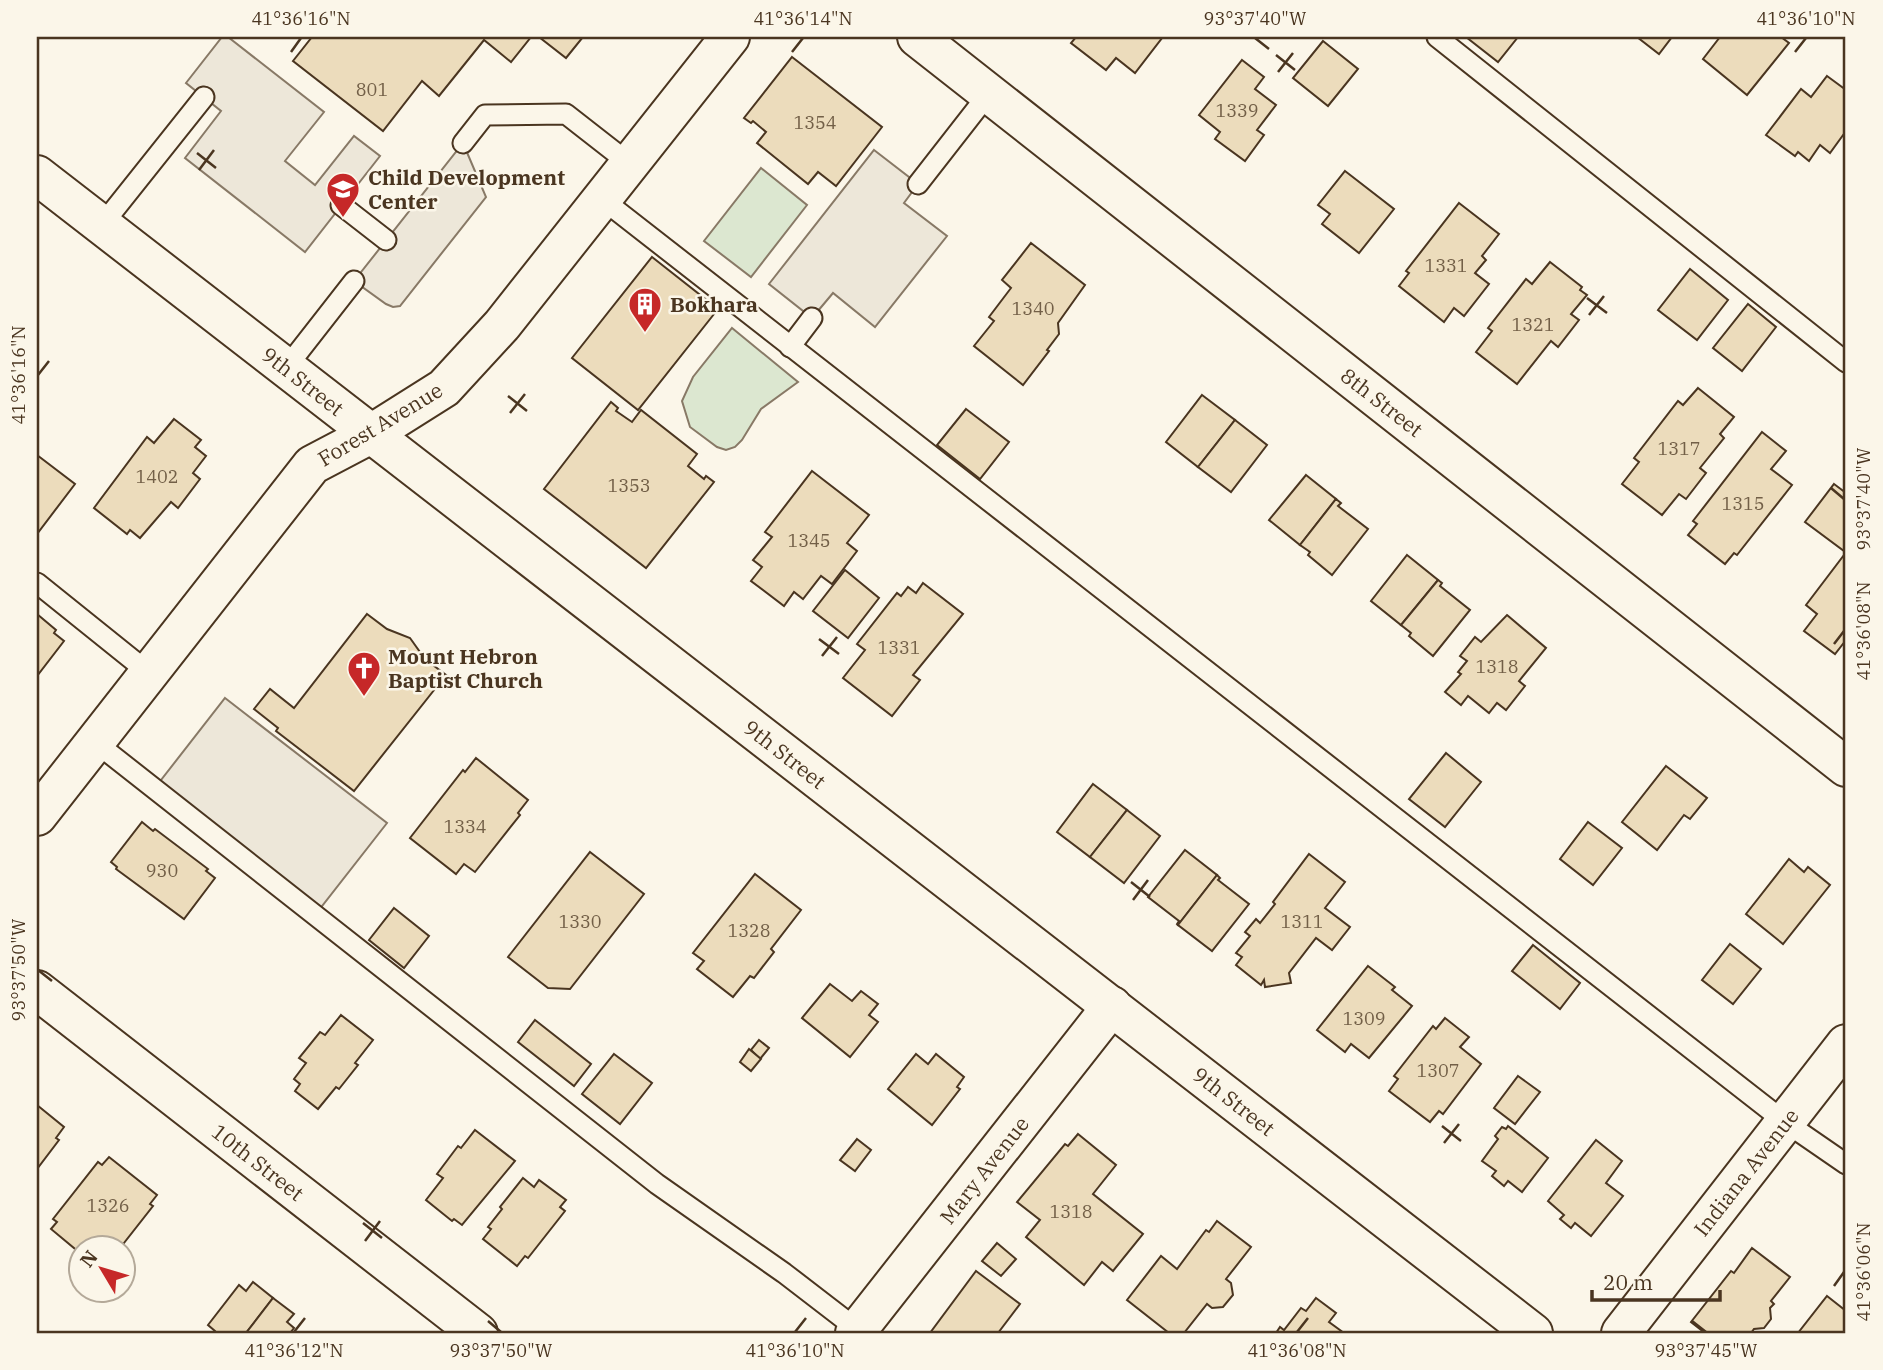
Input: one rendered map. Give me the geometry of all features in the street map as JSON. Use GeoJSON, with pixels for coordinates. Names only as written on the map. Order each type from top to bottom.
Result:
{"type":"FeatureCollection","features":[{"type":"Feature","properties":{"kind":"street","name":"Forest Avenue"},"geometry":{"type":"LineString","coordinates":[[37,816],[312,465],[444,388],[502,325],[730,37]]}},
{"type":"Feature","properties":{"kind":"street","name":"8th Street"},"geometry":{"type":"LineString","coordinates":[[917,37],[1846,767]]}},
{"type":"Feature","properties":{"kind":"street","name":"9th Street"},"geometry":{"type":"LineString","coordinates":[[37,175],[1533,1333]]}},
{"type":"Feature","properties":{"kind":"street","name":"10th Street"},"geometry":{"type":"LineString","coordinates":[[37,990],[478,1333]]}},
{"type":"Feature","properties":{"kind":"street","name":"Mary Avenue"},"geometry":{"type":"LineString","coordinates":[[859,1332],[1112,1006]]}},
{"type":"Feature","properties":{"kind":"street","name":"Indiana Avenue"},"geometry":{"type":"LineString","coordinates":[[1621,1333],[1846,1044]]}},
{"type":"Feature","properties":{"kind":"lane"},"geometry":{"type":"LineString","coordinates":[[1437,37],[1846,362]]}},
{"type":"Feature","properties":{"kind":"lane"},"geometry":{"type":"LineString","coordinates":[[918,184],[989,93]]}},
{"type":"Feature","properties":{"kind":"lane"},"geometry":{"type":"LineString","coordinates":[[102,226],[204,97]]}},
{"type":"Feature","properties":{"kind":"lane"},"geometry":{"type":"LineString","coordinates":[[463,143],[485,115],[566,114],[630,164]]}},
{"type":"Feature","properties":{"kind":"lane"},"geometry":{"type":"LineString","coordinates":[[602,199],[1785,1122],[1846,1164]]}},
{"type":"Feature","properties":{"kind":"lane"},"geometry":{"type":"LineString","coordinates":[[341,205],[386,240]]}},
{"type":"Feature","properties":{"kind":"lane"},"geometry":{"type":"LineString","coordinates":[[286,368],[354,281]]}},
{"type":"Feature","properties":{"kind":"lane"},"geometry":{"type":"LineString","coordinates":[[790,347],[813,318]]}},
{"type":"Feature","properties":{"kind":"lane"},"geometry":{"type":"LineString","coordinates":[[37,583],[149,673]]}},
{"type":"Feature","properties":{"kind":"lane"},"geometry":{"type":"LineString","coordinates":[[95,743],[657,1184],[783,1272],[859,1332]]}},
{"type":"Feature","properties":{"kind":"green space"},"geometry":{"type":"Polygon","coordinates":[[[761,168],[807,205],[751,277],[704,241],[761,168]]]}},
{"type":"Feature","properties":{"kind":"green space"},"geometry":{"type":"Polygon","coordinates":[[[732,328],[798,382],[761,409],[742,440],[735,447],[726,450],[717,447],[690,427],[682,401],[693,377],[732,328]]]}},
{"type":"Feature","properties":{"kind":"shaded area"},"geometry":{"type":"Polygon","coordinates":[[[222,37],[228,37],[324,112],[285,161],[315,185],[354,136],[380,156],[305,252],[185,158],[221,111],[186,83],[222,37]]]}},
{"type":"Feature","properties":{"kind":"shaded area"},"geometry":{"type":"Polygon","coordinates":[[[463,143],[486,197],[400,306],[386,304],[354,281],[463,143]]]}},
{"type":"Feature","properties":{"kind":"shaded area"},"geometry":{"type":"Polygon","coordinates":[[[874,150],[918,184],[904,203],[947,236],[875,327],[833,293],[812,318],[769,284],[874,150]]]}},
{"type":"Feature","properties":{"kind":"shaded area"},"geometry":{"type":"Polygon","coordinates":[[[225,698],[387,823],[315,915],[154,789],[225,698]]]}},
{"type":"Feature","properties":{"kind":"building"},"geometry":{"type":"Polygon","coordinates":[[[312,37],[531,37],[511,62],[484,40],[439,96],[422,81],[383,131],[293,61],[312,37]]]}},
{"type":"Feature","properties":{"kind":"building"},"geometry":{"type":"Polygon","coordinates":[[[539,37],[583,37],[566,58],[539,37]]]}},
{"type":"Feature","properties":{"kind":"building"},"geometry":{"type":"Polygon","coordinates":[[[1076,37],[1162,38],[1135,73],[1116,58],[1106,70],[1071,43],[1076,37]]]}},
{"type":"Feature","properties":{"kind":"building"},"geometry":{"type":"Polygon","coordinates":[[[1466,37],[1518,37],[1498,62],[1466,37]]]}},
{"type":"Feature","properties":{"kind":"building"},"geometry":{"type":"Polygon","coordinates":[[[1637,37],[1672,37],[1659,54],[1637,37]]]}},
{"type":"Feature","properties":{"kind":"building"},"geometry":{"type":"Polygon","coordinates":[[[1720,37],[1781,37],[1789,43],[1747,95],[1703,59],[1720,37]]]}},
{"type":"Feature","properties":{"kind":"building"},"geometry":{"type":"Polygon","coordinates":[[[1323,41],[1358,69],[1328,106],[1293,78],[1323,41]]]}},
{"type":"Feature","properties":{"kind":"building"},"geometry":{"type":"Polygon","coordinates":[[[792,57],[882,127],[836,186],[818,172],[808,184],[757,143],[766,132],[753,121],[751,123],[744,118],[792,57]]]}},
{"type":"Feature","properties":{"kind":"building"},"geometry":{"type":"Polygon","coordinates":[[[1242,60],[1264,77],[1255,89],[1276,105],[1257,130],[1264,135],[1245,161],[1215,139],[1220,132],[1199,115],[1242,60]]]}},
{"type":"Feature","properties":{"kind":"building"},"geometry":{"type":"Polygon","coordinates":[[[1827,76],[1846,90],[1846,131],[1830,153],[1820,145],[1809,161],[1798,152],[1795,156],[1766,135],[1801,89],[1811,97],[1827,76]]]}},
{"type":"Feature","properties":{"kind":"building"},"geometry":{"type":"Polygon","coordinates":[[[1345,171],[1394,209],[1359,253],[1322,224],[1330,214],[1318,205],[1345,171]]]}},
{"type":"Feature","properties":{"kind":"building"},"geometry":{"type":"Polygon","coordinates":[[[1459,203],[1499,234],[1482,256],[1486,260],[1475,273],[1489,284],[1464,316],[1454,308],[1444,322],[1399,286],[1409,273],[1406,271],[1459,203]]]}},
{"type":"Feature","properties":{"kind":"building"},"geometry":{"type":"Polygon","coordinates":[[[1031,243],[1085,285],[1058,323],[1059,334],[1047,350],[1049,351],[1023,385],[974,346],[994,321],[989,317],[1011,288],[1002,280],[1031,243]]]}},
{"type":"Feature","properties":{"kind":"building","name":"Bokhara"},"geometry":{"type":"Polygon","coordinates":[[[652,257],[718,309],[638,410],[572,358],[652,257]]]}},
{"type":"Feature","properties":{"kind":"building"},"geometry":{"type":"Polygon","coordinates":[[[1550,262],[1582,287],[1580,290],[1587,295],[1571,314],[1579,320],[1558,347],[1551,341],[1517,384],[1476,352],[1492,331],[1488,328],[1526,279],[1532,284],[1550,262]]]}},
{"type":"Feature","properties":{"kind":"building"},"geometry":{"type":"Polygon","coordinates":[[[1690,269],[1728,300],[1697,340],[1658,310],[1690,269]]]}},
{"type":"Feature","properties":{"kind":"building"},"geometry":{"type":"Polygon","coordinates":[[[1748,304],[1776,327],[1742,371],[1713,348],[1748,304]]]}},
{"type":"Feature","properties":{"kind":"building"},"geometry":{"type":"Polygon","coordinates":[[[1698,388],[1734,417],[1720,434],[1724,438],[1700,468],[1706,473],[1686,499],[1679,494],[1662,515],[1622,484],[1639,462],[1634,458],[1678,401],[1683,405],[1698,388]]]}},
{"type":"Feature","properties":{"kind":"building"},"geometry":{"type":"Polygon","coordinates":[[[1202,395],[1235,420],[1198,467],[1166,442],[1202,395]]]}},
{"type":"Feature","properties":{"kind":"building"},"geometry":{"type":"Polygon","coordinates":[[[611,402],[618,408],[616,411],[632,422],[641,410],[697,454],[688,466],[704,479],[706,476],[714,482],[646,568],[544,489],[611,402]]]}},
{"type":"Feature","properties":{"kind":"building"},"geometry":{"type":"Polygon","coordinates":[[[966,409],[1009,442],[980,479],[937,445],[966,409]]]}},
{"type":"Feature","properties":{"kind":"building"},"geometry":{"type":"Polygon","coordinates":[[[174,419],[201,440],[195,447],[206,456],[193,473],[200,479],[178,508],[171,502],[140,538],[130,530],[127,534],[94,508],[147,437],[154,443],[174,419]]]}},
{"type":"Feature","properties":{"kind":"building"},"geometry":{"type":"Polygon","coordinates":[[[1235,420],[1267,445],[1231,492],[1198,467],[1235,420]]]}},
{"type":"Feature","properties":{"kind":"building"},"geometry":{"type":"Polygon","coordinates":[[[1762,432],[1786,451],[1771,469],[1792,485],[1737,555],[1734,553],[1725,564],[1688,535],[1697,524],[1693,521],[1762,432]]]}},
{"type":"Feature","properties":{"kind":"building"},"geometry":{"type":"Polygon","coordinates":[[[37,455],[75,484],[37,534],[37,455]]]}},
{"type":"Feature","properties":{"kind":"building"},"geometry":{"type":"Polygon","coordinates":[[[812,471],[869,515],[847,543],[857,551],[832,584],[821,576],[803,599],[794,592],[784,606],[751,581],[762,567],[753,560],[772,537],[765,532],[812,471]]]}},
{"type":"Feature","properties":{"kind":"building"},"geometry":{"type":"Polygon","coordinates":[[[1306,475],[1336,499],[1300,545],[1269,520],[1306,475]]]}},
{"type":"Feature","properties":{"kind":"building"},"geometry":{"type":"Polygon","coordinates":[[[1834,484],[1846,493],[1844,551],[1805,522],[1834,484]]]}},
{"type":"Feature","properties":{"kind":"building"},"geometry":{"type":"Polygon","coordinates":[[[1336,499],[1341,503],[1338,506],[1368,529],[1332,575],[1300,545],[1336,499]]]}},
{"type":"Feature","properties":{"kind":"building"},"geometry":{"type":"Polygon","coordinates":[[[1407,555],[1438,580],[1401,625],[1371,601],[1407,555]]]}},
{"type":"Feature","properties":{"kind":"building"},"geometry":{"type":"Polygon","coordinates":[[[1844,555],[1846,640],[1835,654],[1804,631],[1817,614],[1806,605],[1844,555]]]}},
{"type":"Feature","properties":{"kind":"building"},"geometry":{"type":"Polygon","coordinates":[[[845,570],[879,598],[848,638],[813,611],[845,570]]]}},
{"type":"Feature","properties":{"kind":"building"},"geometry":{"type":"Polygon","coordinates":[[[1438,580],[1442,583],[1440,586],[1470,610],[1433,656],[1409,636],[1411,633],[1401,625],[1438,580]]]}},
{"type":"Feature","properties":{"kind":"building"},"geometry":{"type":"Polygon","coordinates":[[[923,583],[963,614],[913,675],[920,680],[892,716],[843,678],[865,650],[857,644],[897,593],[901,596],[908,587],[916,593],[923,583]]]}},
{"type":"Feature","properties":{"kind":"building"},"geometry":{"type":"Polygon","coordinates":[[[37,614],[56,630],[54,633],[64,641],[37,676],[37,614]]]}},
{"type":"Feature","properties":{"kind":"building","name":"Mount Hebron Baptist Church"},"geometry":{"type":"Polygon","coordinates":[[[367,614],[387,629],[410,638],[425,659],[446,675],[354,791],[276,731],[278,728],[254,709],[270,689],[294,708],[367,614]]]}},
{"type":"Feature","properties":{"kind":"building"},"geometry":{"type":"Polygon","coordinates":[[[1507,615],[1546,648],[1519,681],[1525,686],[1506,710],[1497,703],[1489,713],[1468,696],[1461,705],[1445,692],[1461,674],[1458,672],[1467,661],[1460,656],[1475,637],[1481,642],[1507,615]]]}},
{"type":"Feature","properties":{"kind":"building"},"geometry":{"type":"Polygon","coordinates":[[[1446,753],[1481,782],[1445,827],[1409,799],[1446,753]]]}},
{"type":"Feature","properties":{"kind":"building"},"geometry":{"type":"Polygon","coordinates":[[[476,758],[528,800],[518,813],[520,815],[475,872],[464,864],[456,874],[410,838],[463,770],[465,772],[476,758]]]}},
{"type":"Feature","properties":{"kind":"building"},"geometry":{"type":"Polygon","coordinates":[[[1666,766],[1707,798],[1690,819],[1684,815],[1657,850],[1622,822],[1666,766]]]}},
{"type":"Feature","properties":{"kind":"building"},"geometry":{"type":"Polygon","coordinates":[[[1093,784],[1127,810],[1090,857],[1057,832],[1093,784]]]}},
{"type":"Feature","properties":{"kind":"building"},"geometry":{"type":"Polygon","coordinates":[[[1127,810],[1160,836],[1124,883],[1090,857],[1127,810]]]}},
{"type":"Feature","properties":{"kind":"building"},"geometry":{"type":"Polygon","coordinates":[[[142,822],[208,869],[206,871],[215,878],[184,919],[116,869],[111,862],[142,822]]]}},
{"type":"Feature","properties":{"kind":"building"},"geometry":{"type":"Polygon","coordinates":[[[1588,822],[1622,848],[1593,885],[1560,859],[1588,822]]]}},
{"type":"Feature","properties":{"kind":"building"},"geometry":{"type":"Polygon","coordinates":[[[1185,850],[1217,875],[1178,925],[1179,921],[1148,897],[1185,850]]]}},
{"type":"Feature","properties":{"kind":"building"},"geometry":{"type":"Polygon","coordinates":[[[590,852],[644,894],[570,989],[548,988],[508,957],[590,852]]]}},
{"type":"Feature","properties":{"kind":"building"},"geometry":{"type":"Polygon","coordinates":[[[1309,854],[1345,882],[1325,908],[1350,927],[1332,950],[1316,938],[1289,973],[1291,983],[1265,987],[1264,980],[1261,985],[1236,965],[1242,957],[1236,953],[1250,936],[1245,932],[1256,919],[1260,923],[1309,854]]]}},
{"type":"Feature","properties":{"kind":"building"},"geometry":{"type":"Polygon","coordinates":[[[1789,859],[1804,872],[1808,867],[1830,885],[1783,944],[1746,914],[1789,859]]]}},
{"type":"Feature","properties":{"kind":"building"},"geometry":{"type":"Polygon","coordinates":[[[755,874],[801,910],[771,949],[774,952],[754,978],[750,976],[733,997],[697,969],[704,961],[693,953],[755,874]]]}},
{"type":"Feature","properties":{"kind":"building"},"geometry":{"type":"Polygon","coordinates":[[[1217,875],[1220,878],[1218,880],[1249,904],[1212,951],[1178,925],[1217,875]]]}},
{"type":"Feature","properties":{"kind":"building"},"geometry":{"type":"Polygon","coordinates":[[[394,908],[429,936],[404,968],[369,940],[394,908]]]}},
{"type":"Feature","properties":{"kind":"building"},"geometry":{"type":"Polygon","coordinates":[[[1730,944],[1761,969],[1733,1004],[1702,980],[1730,944]]]}},
{"type":"Feature","properties":{"kind":"building"},"geometry":{"type":"Polygon","coordinates":[[[1533,945],[1580,983],[1560,1009],[1512,971],[1533,945]]]}},
{"type":"Feature","properties":{"kind":"building"},"geometry":{"type":"Polygon","coordinates":[[[1368,966],[1395,987],[1392,990],[1412,1006],[1369,1058],[1351,1044],[1345,1052],[1317,1030],[1368,966]]]}},
{"type":"Feature","properties":{"kind":"building"},"geometry":{"type":"Polygon","coordinates":[[[830,984],[852,1001],[861,991],[878,1004],[869,1015],[878,1022],[850,1057],[802,1018],[830,984]]]}},
{"type":"Feature","properties":{"kind":"building"},"geometry":{"type":"Polygon","coordinates":[[[341,1015],[373,1040],[339,1089],[336,1087],[318,1109],[295,1091],[300,1084],[294,1079],[306,1063],[299,1058],[320,1032],[325,1035],[341,1015]]]}},
{"type":"Feature","properties":{"kind":"building"},"geometry":{"type":"Polygon","coordinates":[[[1445,1018],[1469,1037],[1460,1047],[1481,1064],[1443,1114],[1439,1111],[1430,1122],[1389,1091],[1398,1079],[1394,1076],[1433,1026],[1436,1029],[1445,1018]]]}},
{"type":"Feature","properties":{"kind":"building"},"geometry":{"type":"Polygon","coordinates":[[[535,1020],[591,1064],[574,1086],[518,1042],[535,1020]]]}},
{"type":"Feature","properties":{"kind":"building"},"geometry":{"type":"Polygon","coordinates":[[[759,1040],[769,1048],[760,1059],[751,1050],[759,1040]]]}},
{"type":"Feature","properties":{"kind":"building"},"geometry":{"type":"Polygon","coordinates":[[[749,1049],[761,1059],[751,1071],[740,1062],[749,1049]]]}},
{"type":"Feature","properties":{"kind":"building"},"geometry":{"type":"Polygon","coordinates":[[[614,1054],[652,1083],[620,1124],[582,1094],[614,1054]]]}},
{"type":"Feature","properties":{"kind":"building"},"geometry":{"type":"Polygon","coordinates":[[[916,1054],[928,1064],[936,1054],[964,1077],[957,1087],[960,1089],[932,1125],[888,1089],[916,1054]]]}},
{"type":"Feature","properties":{"kind":"building"},"geometry":{"type":"Polygon","coordinates":[[[1518,1076],[1540,1092],[1515,1124],[1494,1108],[1518,1076]]]}},
{"type":"Feature","properties":{"kind":"building"},"geometry":{"type":"Polygon","coordinates":[[[37,1105],[64,1127],[56,1138],[59,1140],[37,1169],[37,1105]]]}},
{"type":"Feature","properties":{"kind":"building"},"geometry":{"type":"Polygon","coordinates":[[[1508,1126],[1548,1158],[1522,1192],[1508,1181],[1504,1186],[1492,1176],[1496,1171],[1482,1161],[1498,1139],[1495,1136],[1502,1127],[1506,1129],[1508,1126]]]}},
{"type":"Feature","properties":{"kind":"building"},"geometry":{"type":"Polygon","coordinates":[[[475,1130],[515,1161],[462,1225],[454,1219],[452,1221],[426,1200],[443,1178],[437,1174],[458,1146],[461,1148],[475,1130]]]}},
{"type":"Feature","properties":{"kind":"building"},"geometry":{"type":"Polygon","coordinates":[[[1078,1134],[1116,1165],[1093,1194],[1143,1234],[1113,1271],[1102,1262],[1084,1285],[1026,1237],[1040,1220],[1017,1202],[1065,1144],[1068,1146],[1078,1134]]]}},
{"type":"Feature","properties":{"kind":"building"},"geometry":{"type":"Polygon","coordinates":[[[857,1139],[871,1150],[855,1171],[840,1160],[857,1139]]]}},
{"type":"Feature","properties":{"kind":"building"},"geometry":{"type":"Polygon","coordinates":[[[1596,1140],[1622,1161],[1606,1183],[1623,1196],[1591,1236],[1575,1223],[1571,1228],[1560,1219],[1564,1215],[1548,1201],[1596,1140]]]}},
{"type":"Feature","properties":{"kind":"building"},"geometry":{"type":"Polygon","coordinates":[[[109,1157],[157,1195],[150,1204],[153,1206],[131,1234],[66,1234],[66,1241],[51,1229],[57,1222],[53,1219],[98,1162],[102,1165],[109,1157]]]}},
{"type":"Feature","properties":{"kind":"building"},"geometry":{"type":"Polygon","coordinates":[[[523,1178],[534,1187],[539,1180],[566,1200],[560,1207],[565,1211],[528,1258],[525,1256],[517,1266],[483,1239],[491,1229],[488,1227],[502,1209],[500,1207],[523,1178]]]}},
{"type":"Feature","properties":{"kind":"building"},"geometry":{"type":"Polygon","coordinates":[[[1217,1221],[1251,1247],[1226,1279],[1231,1283],[1233,1295],[1223,1307],[1212,1308],[1207,1304],[1184,1333],[1169,1333],[1127,1300],[1161,1256],[1177,1269],[1206,1230],[1209,1232],[1217,1221]]]}},
{"type":"Feature","properties":{"kind":"building"},"geometry":{"type":"Polygon","coordinates":[[[997,1243],[1016,1259],[1001,1276],[982,1261],[997,1243]]]}},
{"type":"Feature","properties":{"kind":"building"},"geometry":{"type":"Polygon","coordinates":[[[1752,1248],[1790,1277],[1771,1301],[1774,1304],[1770,1308],[1771,1319],[1764,1328],[1754,1329],[1751,1333],[1705,1333],[1691,1322],[1752,1248]]]}},
{"type":"Feature","properties":{"kind":"building"},"geometry":{"type":"Polygon","coordinates":[[[976,1271],[1020,1304],[998,1333],[930,1333],[976,1271]]]}},
{"type":"Feature","properties":{"kind":"building"},"geometry":{"type":"Polygon","coordinates":[[[253,1282],[273,1298],[246,1333],[214,1333],[208,1325],[239,1285],[246,1291],[253,1282]]]}},
{"type":"Feature","properties":{"kind":"building"},"geometry":{"type":"Polygon","coordinates":[[[1827,1296],[1846,1311],[1846,1333],[1798,1333],[1827,1296]]]}},
{"type":"Feature","properties":{"kind":"building"},"geometry":{"type":"Polygon","coordinates":[[[273,1298],[294,1314],[287,1322],[294,1328],[290,1333],[246,1333],[273,1298]]]}},
{"type":"Feature","properties":{"kind":"building"},"geometry":{"type":"Polygon","coordinates":[[[1316,1298],[1336,1313],[1329,1322],[1344,1333],[1276,1333],[1280,1327],[1284,1330],[1301,1308],[1306,1311],[1316,1298]]]}},
{"type":"Feature","properties":{"kind":"place","name":"Child Development Center"},"geometry":{"type":"Point","coordinates":[343,219]}},
{"type":"Feature","properties":{"kind":"place","name":"Bokhara"},"geometry":{"type":"Point","coordinates":[645,334]}},
{"type":"Feature","properties":{"kind":"place","name":"Mount Hebron Baptist Church"},"geometry":{"type":"Point","coordinates":[364,698]}}]}
